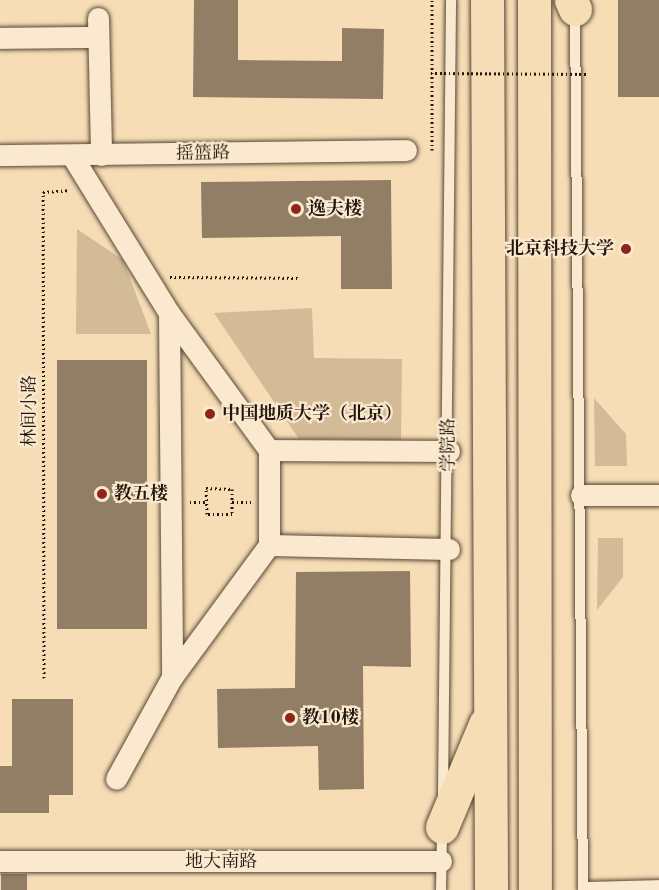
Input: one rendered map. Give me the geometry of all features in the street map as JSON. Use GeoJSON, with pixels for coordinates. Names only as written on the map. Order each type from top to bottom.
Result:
{"type":"FeatureCollection","features":[{"type":"Feature","properties":{"kind":"main road","name":"学院路"},"geometry":{"type":"LineString","coordinates":[[487,0],[491,890]]}},
{"type":"Feature","properties":{"kind":"main road"},"geometry":{"type":"LineString","coordinates":[[534,0],[535,890]]}},
{"type":"Feature","properties":{"kind":"main road"},"geometry":{"type":"LineString","coordinates":[[442,827],[490,711]]}},
{"type":"Feature","properties":{"kind":"main road"},"geometry":{"type":"LineString","coordinates":[[536,824],[551,890]]}},
{"type":"Feature","properties":{"kind":"street"},"geometry":{"type":"LineString","coordinates":[[0,38],[98,28],[101,155]]}},
{"type":"Feature","properties":{"kind":"street","name":"摇篮路"},"geometry":{"type":"LineString","coordinates":[[0,156],[406,150]]}},
{"type":"Feature","properties":{"kind":"street"},"geometry":{"type":"LineString","coordinates":[[72,156],[169,313],[269,450],[269,545],[172,677],[116,779]]}},
{"type":"Feature","properties":{"kind":"street"},"geometry":{"type":"LineString","coordinates":[[169,313],[172,677]]}},
{"type":"Feature","properties":{"kind":"street"},"geometry":{"type":"LineString","coordinates":[[269,450],[448,451]]}},
{"type":"Feature","properties":{"kind":"street"},"geometry":{"type":"LineString","coordinates":[[581,495],[659,495]]}},
{"type":"Feature","properties":{"kind":"street"},"geometry":{"type":"LineString","coordinates":[[269,545],[449,549]]}},
{"type":"Feature","properties":{"kind":"street","name":"地大南路"},"geometry":{"type":"LineString","coordinates":[[0,861],[441,861]]}},
{"type":"Feature","properties":{"kind":"lane","name":"学院路"},"geometry":{"type":"LineString","coordinates":[[441,890],[449,549],[451,0]]}},
{"type":"Feature","properties":{"kind":"lane"},"geometry":{"type":"LineString","coordinates":[[574,3],[581,495],[583,889],[659,885]]}},
{"type":"Feature","properties":{"kind":"path"},"geometry":{"type":"LineString","coordinates":[[432,0],[432,150]]}},
{"type":"Feature","properties":{"kind":"path"},"geometry":{"type":"LineString","coordinates":[[431,73],[586,74]]}},
{"type":"Feature","properties":{"kind":"path","name":"林间小路"},"geometry":{"type":"LineString","coordinates":[[44,678],[43,192],[92,188]]}},
{"type":"Feature","properties":{"kind":"path"},"geometry":{"type":"LineString","coordinates":[[147,277],[300,278]]}},
{"type":"Feature","properties":{"kind":"path"},"geometry":{"type":"LineString","coordinates":[[206,488],[232,489],[232,514],[207,514],[207,502],[206,488]]}},
{"type":"Feature","properties":{"kind":"shaded area"},"geometry":{"type":"Polygon","coordinates":[[[77,229],[123,260],[151,334],[76,334],[77,229]]]}},
{"type":"Feature","properties":{"kind":"shaded area"},"geometry":{"type":"Polygon","coordinates":[[[312,308],[314,358],[402,359],[401,440],[299,439],[214,313],[312,308]]]}},
{"type":"Feature","properties":{"kind":"shaded area"},"geometry":{"type":"Polygon","coordinates":[[[594,398],[626,434],[627,466],[595,466],[594,398]]]}},
{"type":"Feature","properties":{"kind":"shaded area"},"geometry":{"type":"Polygon","coordinates":[[[598,538],[623,538],[623,577],[597,610],[598,538]]]}},
{"type":"Feature","properties":{"kind":"building"},"geometry":{"type":"Polygon","coordinates":[[[194,0],[238,0],[238,60],[342,61],[342,28],[384,29],[383,99],[193,97],[194,0]]]}},
{"type":"Feature","properties":{"kind":"building"},"geometry":{"type":"Polygon","coordinates":[[[618,0],[659,0],[659,97],[618,97],[618,0]]]}},
{"type":"Feature","properties":{"kind":"building","name":"逸夫楼"},"geometry":{"type":"Polygon","coordinates":[[[391,180],[392,289],[341,289],[341,236],[202,238],[201,182],[391,180]]]}},
{"type":"Feature","properties":{"kind":"building","name":"教五楼"},"geometry":{"type":"Polygon","coordinates":[[[57,360],[147,360],[147,629],[57,629],[57,360]]]}},
{"type":"Feature","properties":{"kind":"building"},"geometry":{"type":"Polygon","coordinates":[[[410,571],[411,667],[363,666],[364,789],[319,790],[318,746],[218,748],[217,689],[295,688],[296,572],[410,571]]]}},
{"type":"Feature","properties":{"kind":"building"},"geometry":{"type":"Polygon","coordinates":[[[12,699],[73,699],[73,795],[49,795],[49,813],[0,813],[0,766],[12,766],[12,699]]]}},
{"type":"Feature","properties":{"kind":"building"},"geometry":{"type":"Polygon","coordinates":[[[1,874],[27,874],[27,890],[1,890],[1,874]]]}},
{"type":"Feature","properties":{"kind":"place","name":"逸夫楼"},"geometry":{"type":"Point","coordinates":[296,209]}},
{"type":"Feature","properties":{"kind":"place","name":"北京科技大学"},"geometry":{"type":"Point","coordinates":[626,249]}},
{"type":"Feature","properties":{"kind":"place","name":"中国地质大学（北京）"},"geometry":{"type":"Point","coordinates":[210,414]}},
{"type":"Feature","properties":{"kind":"place","name":"教五楼"},"geometry":{"type":"Point","coordinates":[102,494]}},
{"type":"Feature","properties":{"kind":"place","name":"教10楼"},"geometry":{"type":"Point","coordinates":[290,718]}}]}
